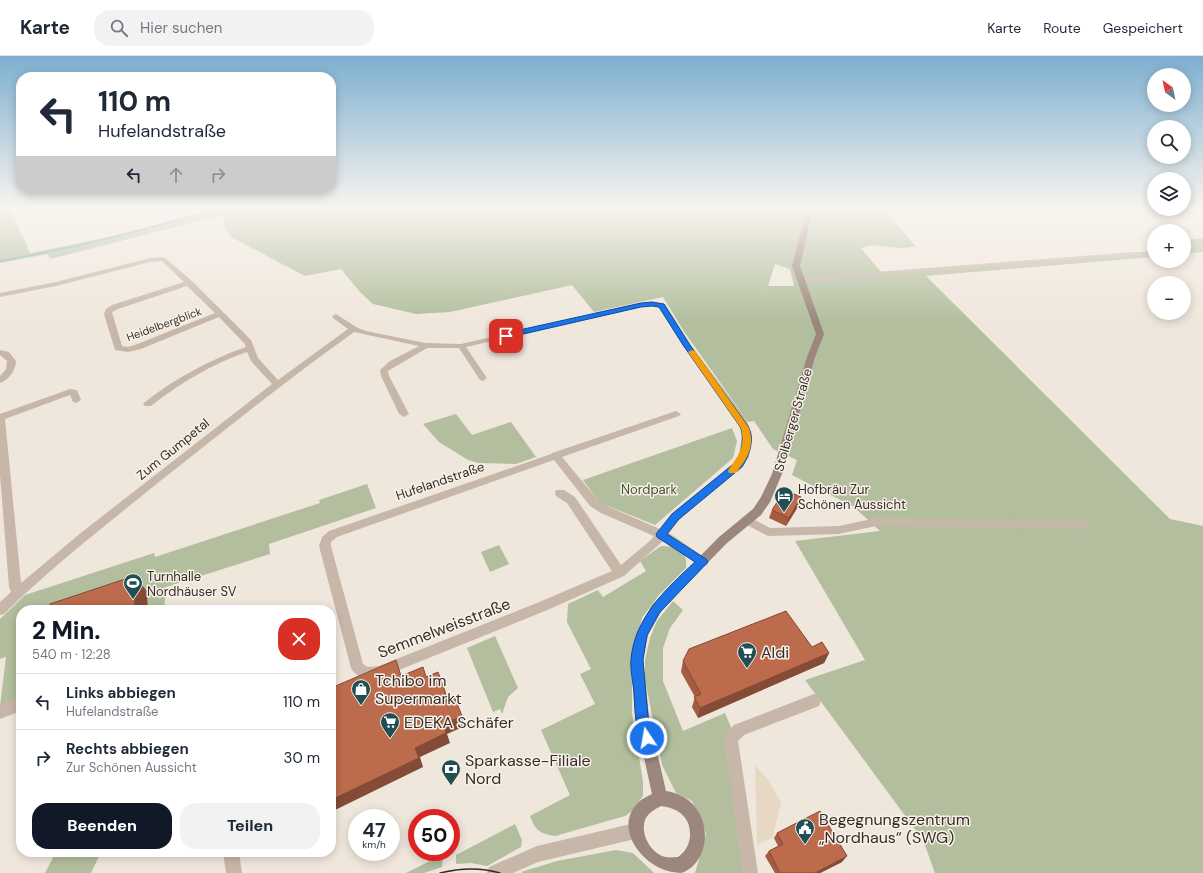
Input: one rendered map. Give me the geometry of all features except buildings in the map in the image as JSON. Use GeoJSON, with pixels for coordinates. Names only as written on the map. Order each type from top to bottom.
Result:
{"type":"FeatureCollection","features":[{"type":"Feature","properties":{"kind":"main road","name":"Stolberger Straße"},"geometry":{"type":"LineString","coordinates":[[660,798],[642,717],[637,660],[642,634],[656,609],[676,586],[723,540],[757,512],[766,499],[777,474],[811,357],[820,334],[796,266],[801,246]]}},
{"type":"Feature","properties":{"kind":"main road"},"geometry":{"type":"LineString","coordinates":[[660,798],[671,798],[681,802],[696,820],[698,844],[693,854],[676,870],[663,867],[652,862],[644,854],[638,844],[635,831],[636,822],[640,813],[652,801],[660,798]]}},
{"type":"Feature","properties":{"kind":"street"},"geometry":{"type":"LineString","coordinates":[[800,280],[1133,254]]}},
{"type":"Feature","properties":{"kind":"street","name":"Heidelbergblick"},"geometry":{"type":"LineString","coordinates":[[0,295],[56,284],[158,259],[164,259],[168,261],[248,342],[249,349],[254,359],[276,384]]}},
{"type":"Feature","properties":{"kind":"street","name":"Heidelbergblick"},"geometry":{"type":"LineString","coordinates":[[189,283],[115,307],[109,311],[108,314],[118,348],[128,350],[138,347],[220,314]]}},
{"type":"Feature","properties":{"kind":"street","name":"Semmelweisstraße"},"geometry":{"type":"LineString","coordinates":[[333,534],[326,540],[325,546],[358,668],[366,672],[379,672],[541,607],[620,573],[643,555],[655,543],[675,517],[739,464],[744,457],[747,435],[741,420],[687,345],[662,306],[652,304],[641,305],[461,346]]}},
{"type":"Feature","properties":{"kind":"street"},"geometry":{"type":"LineString","coordinates":[[336,316],[352,329],[364,333],[425,346],[461,346],[483,378]]}},
{"type":"Feature","properties":{"kind":"street","name":"Zum Gumpetal"},"geometry":{"type":"LineString","coordinates":[[0,610],[17,592],[276,384],[352,329]]}},
{"type":"Feature","properties":{"kind":"street"},"geometry":{"type":"LineString","coordinates":[[404,414],[385,376],[384,370],[390,364],[417,352],[425,346]]}},
{"type":"Feature","properties":{"kind":"street"},"geometry":{"type":"LineString","coordinates":[[148,404],[169,387],[234,354],[249,349]]}},
{"type":"Feature","properties":{"kind":"street"},"geometry":{"type":"LineString","coordinates":[[0,352],[12,358],[12,362],[8,373],[0,380]]}},
{"type":"Feature","properties":{"kind":"street"},"geometry":{"type":"LineString","coordinates":[[17,592],[11,543],[0,417],[70,392],[74,392],[76,400]]}},
{"type":"Feature","properties":{"kind":"street","name":"Hufelandstraße"},"geometry":{"type":"LineString","coordinates":[[333,534],[555,455],[676,414]]}},
{"type":"Feature","properties":{"kind":"street"},"geometry":{"type":"LineString","coordinates":[[555,455],[594,503],[606,510],[661,534],[702,562]]}},
{"type":"Feature","properties":{"kind":"street"},"geometry":{"type":"LineString","coordinates":[[560,493],[571,500],[620,573]]}},
{"type":"Feature","properties":{"kind":"street"},"geometry":{"type":"LineString","coordinates":[[747,520],[768,532],[839,530],[876,522],[1084,526]]}},
{"type":"Feature","properties":{"kind":"street"},"geometry":{"type":"LineString","coordinates":[[750,873],[731,739],[739,730],[814,700]]}},
{"type":"Feature","properties":{"kind":"street"},"geometry":{"type":"LineString","coordinates":[[0,712],[16,706]]}},
{"type":"Feature","properties":{"kind":"street"},"geometry":{"type":"LineString","coordinates":[[496,873],[537,854],[635,831]]}},
{"type":"Feature","properties":{"kind":"street"},"geometry":{"type":"LineString","coordinates":[[232,857],[234,873]]}},
{"type":"Feature","properties":{"kind":"green space"},"geometry":{"type":"Polygon","coordinates":[[[0,246],[27,246],[30,253],[64,246],[101,246],[50,259],[48,254],[0,263],[0,246]]]}},
{"type":"Feature","properties":{"kind":"green space"},"geometry":{"type":"Polygon","coordinates":[[[248,246],[868,246],[861,248],[881,272],[1147,252],[1147,258],[926,276],[1170,519],[1203,526],[1203,873],[935,873],[923,840],[805,680],[865,660],[795,541],[880,531],[854,507],[792,475],[797,460],[773,449],[754,421],[748,422],[683,330],[663,297],[594,312],[572,285],[450,312],[416,314],[373,304],[360,292],[341,269],[305,276],[248,246]],[[775,264],[768,286],[794,286],[790,269],[775,264]]]}},
{"type":"Feature","properties":{"kind":"green space"},"geometry":{"type":"Polygon","coordinates":[[[882,246],[915,246],[899,248],[882,246]]]}},
{"type":"Feature","properties":{"kind":"green space"},"geometry":{"type":"Polygon","coordinates":[[[1191,246],[1203,246],[1203,252],[1191,253],[1191,246]]]}},
{"type":"Feature","properties":{"kind":"green space"},"geometry":{"type":"Polygon","coordinates":[[[456,414],[472,435],[511,422],[536,457],[516,464],[478,463],[468,460],[439,442],[423,424],[456,414]]]}},
{"type":"Feature","properties":{"kind":"green space","name":"Nordpark"},"geometry":{"type":"Polygon","coordinates":[[[732,428],[737,441],[733,458],[655,525],[600,503],[583,480],[732,428]]]}},
{"type":"Feature","properties":{"kind":"green space"},"geometry":{"type":"Polygon","coordinates":[[[367,484],[376,508],[269,544],[270,554],[166,587],[164,605],[148,605],[147,591],[106,605],[16,605],[16,701],[0,706],[6,657],[0,659],[0,619],[25,595],[154,553],[155,557],[320,503],[319,500],[367,484]]]}},
{"type":"Feature","properties":{"kind":"green space"},"geometry":{"type":"Polygon","coordinates":[[[499,545],[509,564],[490,572],[481,552],[499,545]]]}},
{"type":"Feature","properties":{"kind":"green space"},"geometry":{"type":"Polygon","coordinates":[[[661,546],[672,547],[680,550],[685,557],[686,568],[659,595],[642,618],[632,655],[632,713],[643,782],[643,796],[632,811],[625,816],[555,836],[545,834],[536,828],[530,816],[570,795],[541,730],[595,704],[580,674],[591,669],[567,622],[568,604],[598,590],[603,597],[646,571],[640,561],[661,546]]]}},
{"type":"Feature","properties":{"kind":"green space"},"geometry":{"type":"Polygon","coordinates":[[[673,601],[683,610],[670,628],[663,648],[663,681],[683,731],[725,713],[733,732],[744,873],[695,873],[706,834],[702,820],[692,801],[676,793],[662,765],[645,680],[645,660],[650,638],[657,621],[673,601]]]}},
{"type":"Feature","properties":{"kind":"green space"},"geometry":{"type":"Polygon","coordinates":[[[495,636],[518,688],[508,697],[502,714],[500,709],[493,712],[467,648],[495,636]]]}},
{"type":"Feature","properties":{"kind":"green space"},"geometry":{"type":"Polygon","coordinates":[[[515,824],[522,840],[521,847],[487,866],[471,863],[456,864],[456,861],[460,861],[460,853],[515,824]]]}},
{"type":"Feature","properties":{"kind":"green space"},"geometry":{"type":"Polygon","coordinates":[[[616,850],[633,853],[654,873],[521,872],[557,861],[616,850]]]}},
{"type":"Feature","properties":{"kind":"green space"},"geometry":{"type":"Polygon","coordinates":[[[53,857],[99,857],[91,873],[45,873],[53,857]]]}},
{"type":"Feature","properties":{"kind":"green space"},"geometry":{"type":"Polygon","coordinates":[[[430,861],[443,861],[442,867],[424,873],[406,873],[430,861]]]}},
{"type":"Feature","properties":{"kind":"shaded area"},"geometry":{"type":"Polygon","coordinates":[[[755,765],[768,780],[781,802],[773,837],[757,845],[755,765]]]}},
{"type":"Feature","properties":{"kind":"waterway"},"geometry":{"type":"LineString","coordinates":[[0,261],[74,246]]}},
{"type":"Feature","properties":{"kind":"tram line"},"geometry":{"type":"LineString","coordinates":[[440,873],[470,869],[500,873]]}},
{"type":"Feature","properties":{"kind":"slow traffic"},"geometry":{"type":"LineString","coordinates":[[692,352],[741,420],[745,428],[747,435],[744,457],[733,471]]}},
{"type":"Feature","properties":{"kind":"place","name":"Hofbräu Zur Schönen Aussicht"},"geometry":{"type":"Point","coordinates":[784,513]}},
{"type":"Feature","properties":{"kind":"place","name":"Turnhalle Nordhäuser SV"},"geometry":{"type":"Point","coordinates":[133,600]}},
{"type":"Feature","properties":{"kind":"place","name":"Aldi"},"geometry":{"type":"Point","coordinates":[747,669]}},
{"type":"Feature","properties":{"kind":"place","name":"Tchibo im Supermarkt"},"geometry":{"type":"Point","coordinates":[361,706]}},
{"type":"Feature","properties":{"kind":"place","name":"EDEKA Schäfer"},"geometry":{"type":"Point","coordinates":[390,739]}},
{"type":"Feature","properties":{"kind":"place","name":"Sparkasse-Filiale Nord"},"geometry":{"type":"Point","coordinates":[451,786]}},
{"type":"Feature","properties":{"kind":"place","name":"Begegnungszentrum „Nordhaus“ (SWG)"},"geometry":{"type":"Point","coordinates":[805,845]}},
{"type":"Feature","properties":{"kind":"route"},"geometry":{"type":"LineString","coordinates":[[506,336],[641,305],[652,304],[662,306],[687,345],[741,420],[745,428],[747,435],[744,457],[739,464],[733,471],[675,517],[661,534],[702,562],[676,586],[656,609],[642,634],[637,660],[642,717],[647,738]]}}]}
